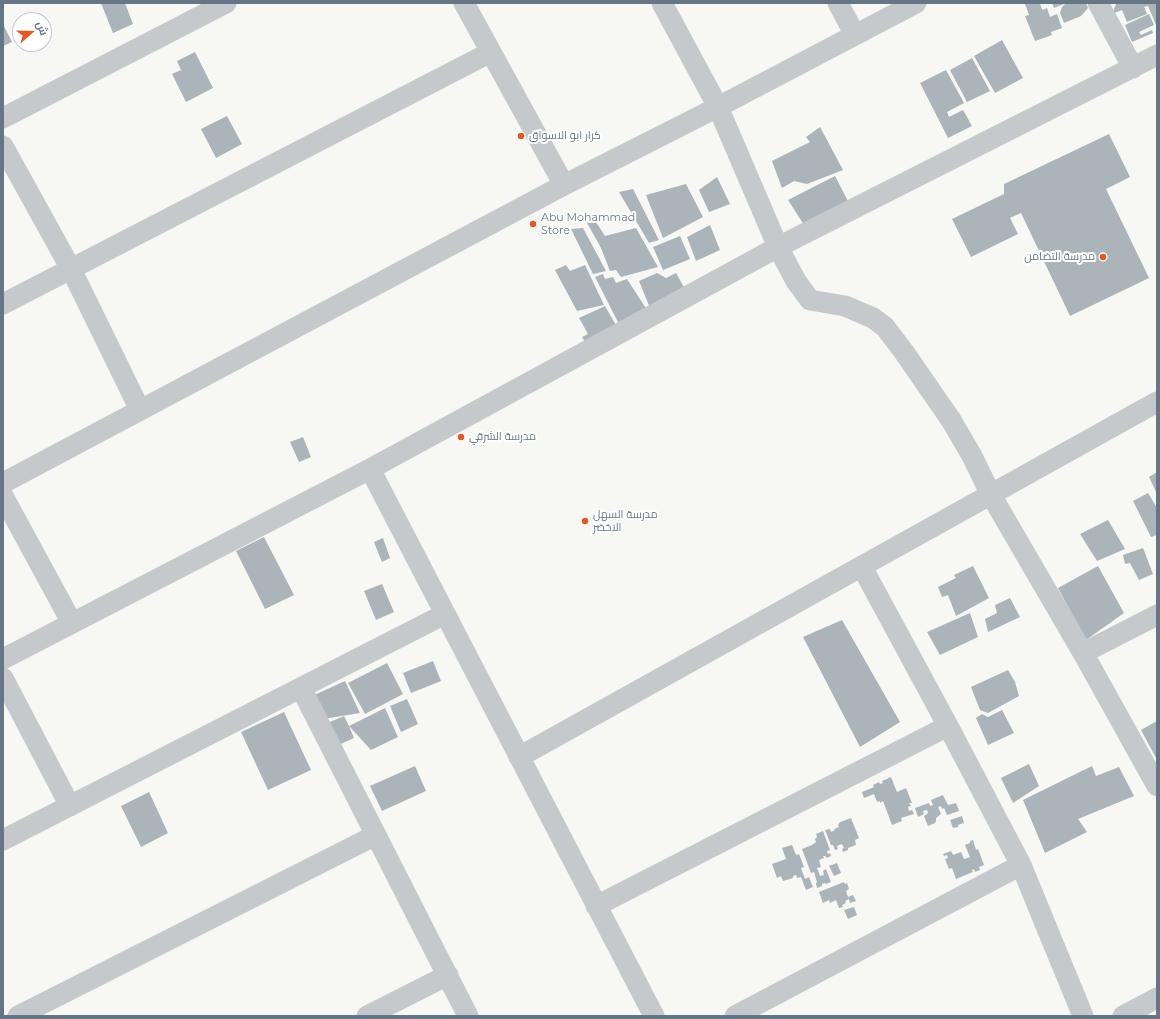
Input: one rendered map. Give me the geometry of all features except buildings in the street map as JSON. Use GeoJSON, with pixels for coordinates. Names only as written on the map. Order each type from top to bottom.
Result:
{"type":"FeatureCollection","features":[{"type":"Feature","properties":{"kind":"street"},"geometry":{"type":"LineString","coordinates":[[3,118],[226,3]]}},
{"type":"Feature","properties":{"kind":"street"},"geometry":{"type":"LineString","coordinates":[[464,3],[564,185]]}},
{"type":"Feature","properties":{"kind":"street"},"geometry":{"type":"LineString","coordinates":[[662,3],[718,107],[778,247],[796,281],[810,300],[845,306],[873,318],[885,327],[904,352],[951,420],[972,456],[991,495],[1083,653],[1157,786]]}},
{"type":"Feature","properties":{"kind":"street"},"geometry":{"type":"LineString","coordinates":[[838,3],[855,35]]}},
{"type":"Feature","properties":{"kind":"street"},"geometry":{"type":"LineString","coordinates":[[3,483],[564,185],[718,107],[916,3]]}},
{"type":"Feature","properties":{"kind":"street"},"geometry":{"type":"LineString","coordinates":[[1098,3],[1132,68]]}},
{"type":"Feature","properties":{"kind":"street"},"geometry":{"type":"LineString","coordinates":[[3,304],[491,52]]}},
{"type":"Feature","properties":{"kind":"street"},"geometry":{"type":"LineString","coordinates":[[3,659],[370,469],[778,247],[1157,55]]}},
{"type":"Feature","properties":{"kind":"street"},"geometry":{"type":"LineString","coordinates":[[3,146],[71,269],[140,410]]}},
{"type":"Feature","properties":{"kind":"street"},"geometry":{"type":"LineString","coordinates":[[519,757],[1157,402]]}},
{"type":"Feature","properties":{"kind":"street"},"geometry":{"type":"LineString","coordinates":[[370,469],[654,1016]]}},
{"type":"Feature","properties":{"kind":"street"},"geometry":{"type":"LineString","coordinates":[[3,496],[72,623]]}},
{"type":"Feature","properties":{"kind":"street"},"geometry":{"type":"LineString","coordinates":[[862,567],[1021,865],[1083,1016]]}},
{"type":"Feature","properties":{"kind":"street"},"geometry":{"type":"LineString","coordinates":[[3,840],[445,614]]}},
{"type":"Feature","properties":{"kind":"street"},"geometry":{"type":"LineString","coordinates":[[1083,653],[1157,615]]}},
{"type":"Feature","properties":{"kind":"street"},"geometry":{"type":"LineString","coordinates":[[3,678],[70,806]]}},
{"type":"Feature","properties":{"kind":"street"},"geometry":{"type":"LineString","coordinates":[[301,688],[468,1016]]}},
{"type":"Feature","properties":{"kind":"street"},"geometry":{"type":"LineString","coordinates":[[596,906],[948,726]]}},
{"type":"Feature","properties":{"kind":"street"},"geometry":{"type":"LineString","coordinates":[[18,1016],[376,835]]}},
{"type":"Feature","properties":{"kind":"street"},"geometry":{"type":"LineString","coordinates":[[735,1016],[1021,865]]}},
{"type":"Feature","properties":{"kind":"street"},"geometry":{"type":"LineString","coordinates":[[367,1016],[448,975]]}},
{"type":"Feature","properties":{"kind":"street"},"geometry":{"type":"LineString","coordinates":[[1123,1016],[1157,998]]}},
{"type":"Feature","properties":{"kind":"place","name":"كرار ابو الاسواق"},"geometry":{"type":"Point","coordinates":[521,136]}},
{"type":"Feature","properties":{"kind":"place","name":"Abu Mohammad Store"},"geometry":{"type":"Point","coordinates":[533,224]}},
{"type":"Feature","properties":{"kind":"place","name":"مدرسة التضامن"},"geometry":{"type":"Point","coordinates":[1103,257]}},
{"type":"Feature","properties":{"kind":"place","name":"مدرسة الشرقي"},"geometry":{"type":"Point","coordinates":[461,437]}},
{"type":"Feature","properties":{"kind":"place","name":"مدرسة السهل الاخضر"},"geometry":{"type":"Point","coordinates":[585,521]}}]}
